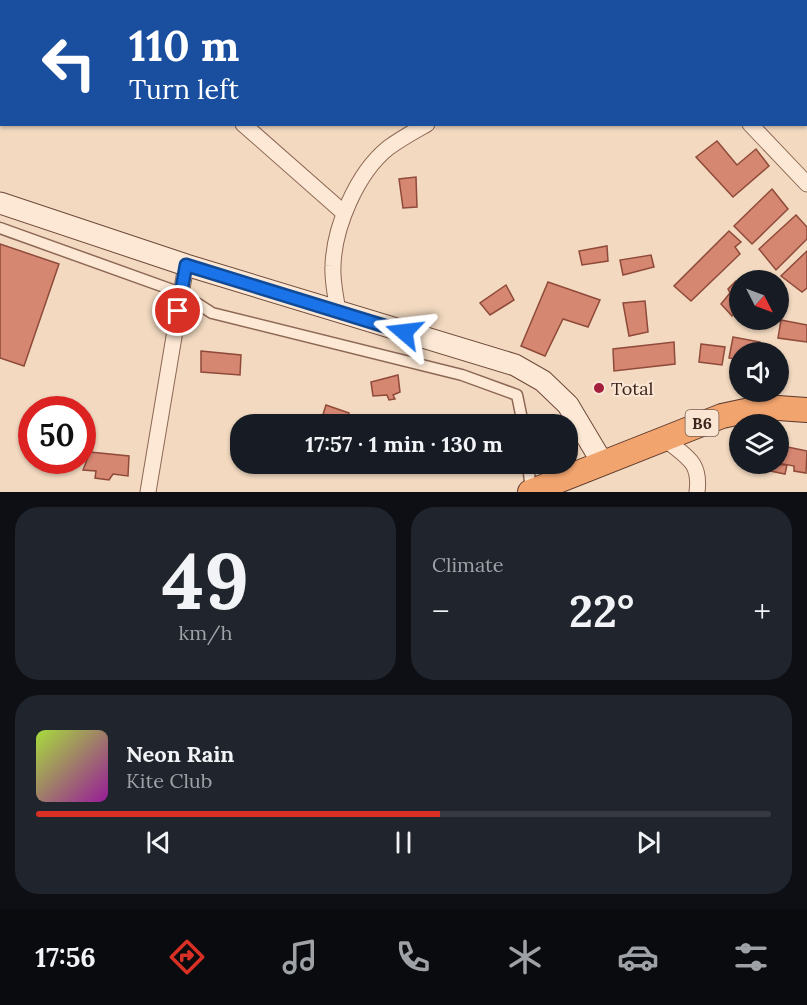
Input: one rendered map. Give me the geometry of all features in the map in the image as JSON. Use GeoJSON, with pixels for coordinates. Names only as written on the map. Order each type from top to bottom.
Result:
{"type":"FeatureCollection","features":[{"type":"Feature","properties":{"kind":"highway","name":"B6"},"geometry":{"type":"LineString","coordinates":[[531,492],[722,416],[764,407],[807,410]]}},
{"type":"Feature","properties":{"kind":"main road"},"geometry":{"type":"LineString","coordinates":[[0,203],[186,265],[515,365],[543,381],[568,405],[603,462]]}},
{"type":"Feature","properties":{"kind":"street"},"geometry":{"type":"LineString","coordinates":[[245,126],[344,213]]}},
{"type":"Feature","properties":{"kind":"street"},"geometry":{"type":"LineString","coordinates":[[338,312],[333,266],[344,213],[369,166],[387,149],[424,126]]}},
{"type":"Feature","properties":{"kind":"street"},"geometry":{"type":"LineString","coordinates":[[752,126],[807,184]]}},
{"type":"Feature","properties":{"kind":"street"},"geometry":{"type":"LineString","coordinates":[[0,228],[181,293],[212,313],[462,375],[517,395],[521,414]]}},
{"type":"Feature","properties":{"kind":"street"},"geometry":{"type":"LineString","coordinates":[[148,492],[186,265]]}},
{"type":"Feature","properties":{"kind":"street"},"geometry":{"type":"LineString","coordinates":[[665,439],[694,464],[698,472],[698,492]]}},
{"type":"Feature","properties":{"kind":"street"},"geometry":{"type":"LineString","coordinates":[[529,474],[531,492]]}},
{"type":"Feature","properties":{"kind":"building"},"geometry":{"type":"Polygon","coordinates":[[[717,141],[737,165],[756,149],[769,166],[733,197],[696,157],[717,141]]]}},
{"type":"Feature","properties":{"kind":"building"},"geometry":{"type":"Polygon","coordinates":[[[416,177],[417,207],[403,208],[399,179],[416,177]]]}},
{"type":"Feature","properties":{"kind":"building"},"geometry":{"type":"Polygon","coordinates":[[[772,189],[788,209],[752,244],[734,226],[772,189]]]}},
{"type":"Feature","properties":{"kind":"building"},"geometry":{"type":"Polygon","coordinates":[[[796,215],[807,227],[807,239],[776,270],[759,249],[796,215]]]}},
{"type":"Feature","properties":{"kind":"building"},"geometry":{"type":"Polygon","coordinates":[[[729,231],[741,242],[735,247],[740,254],[691,301],[674,286],[729,231]]]}},
{"type":"Feature","properties":{"kind":"building"},"geometry":{"type":"Polygon","coordinates":[[[0,244],[59,264],[24,366],[0,358],[0,244]]]}},
{"type":"Feature","properties":{"kind":"building"},"geometry":{"type":"Polygon","coordinates":[[[607,246],[608,261],[582,265],[579,251],[607,246]]]}},
{"type":"Feature","properties":{"kind":"building"},"geometry":{"type":"Polygon","coordinates":[[[807,251],[807,288],[802,292],[789,282],[787,270],[807,251]]]}},
{"type":"Feature","properties":{"kind":"building"},"geometry":{"type":"Polygon","coordinates":[[[651,255],[654,267],[623,275],[620,260],[651,255]]]}},
{"type":"Feature","properties":{"kind":"building"},"geometry":{"type":"Polygon","coordinates":[[[548,282],[600,300],[588,327],[563,319],[545,356],[521,346],[548,282]]]}},
{"type":"Feature","properties":{"kind":"building"},"geometry":{"type":"Polygon","coordinates":[[[506,285],[514,300],[490,315],[480,303],[506,285]]]}},
{"type":"Feature","properties":{"kind":"building"},"geometry":{"type":"Polygon","coordinates":[[[729,294],[729,313],[721,304],[729,294]]]}},
{"type":"Feature","properties":{"kind":"building"},"geometry":{"type":"Polygon","coordinates":[[[645,301],[648,332],[629,336],[623,303],[645,301]]]}},
{"type":"Feature","properties":{"kind":"building"},"geometry":{"type":"Polygon","coordinates":[[[789,322],[807,325],[807,342],[778,338],[779,330],[789,330],[789,322]]]}},
{"type":"Feature","properties":{"kind":"building"},"geometry":{"type":"Polygon","coordinates":[[[733,337],[760,342],[732,342],[733,337]]]}},
{"type":"Feature","properties":{"kind":"building"},"geometry":{"type":"Polygon","coordinates":[[[674,342],[675,364],[614,371],[613,349],[674,342]]]}},
{"type":"Feature","properties":{"kind":"building"},"geometry":{"type":"Polygon","coordinates":[[[701,344],[725,347],[722,365],[699,362],[701,344]]]}},
{"type":"Feature","properties":{"kind":"building"},"geometry":{"type":"Polygon","coordinates":[[[201,351],[241,355],[240,375],[201,372],[201,351]]]}},
{"type":"Feature","properties":{"kind":"building"},"geometry":{"type":"Polygon","coordinates":[[[398,375],[400,392],[393,395],[395,399],[389,400],[387,395],[373,396],[371,382],[398,375]]]}},
{"type":"Feature","properties":{"kind":"building"},"geometry":{"type":"Polygon","coordinates":[[[326,405],[349,413],[349,414],[323,414],[326,405]]]}},
{"type":"Feature","properties":{"kind":"building"},"geometry":{"type":"Polygon","coordinates":[[[789,447],[807,451],[806,473],[794,471],[794,466],[789,465],[789,447]]]}},
{"type":"Feature","properties":{"kind":"building"},"geometry":{"type":"Polygon","coordinates":[[[96,453],[129,456],[128,476],[113,474],[109,480],[95,478],[96,453]]]}},
{"type":"Feature","properties":{"kind":"place","name":"Total"},"geometry":{"type":"Point","coordinates":[599,388]}},
{"type":"Feature","properties":{"kind":"route"},"geometry":{"type":"LineString","coordinates":[[178,311],[186,265],[404,332]]}}]}
